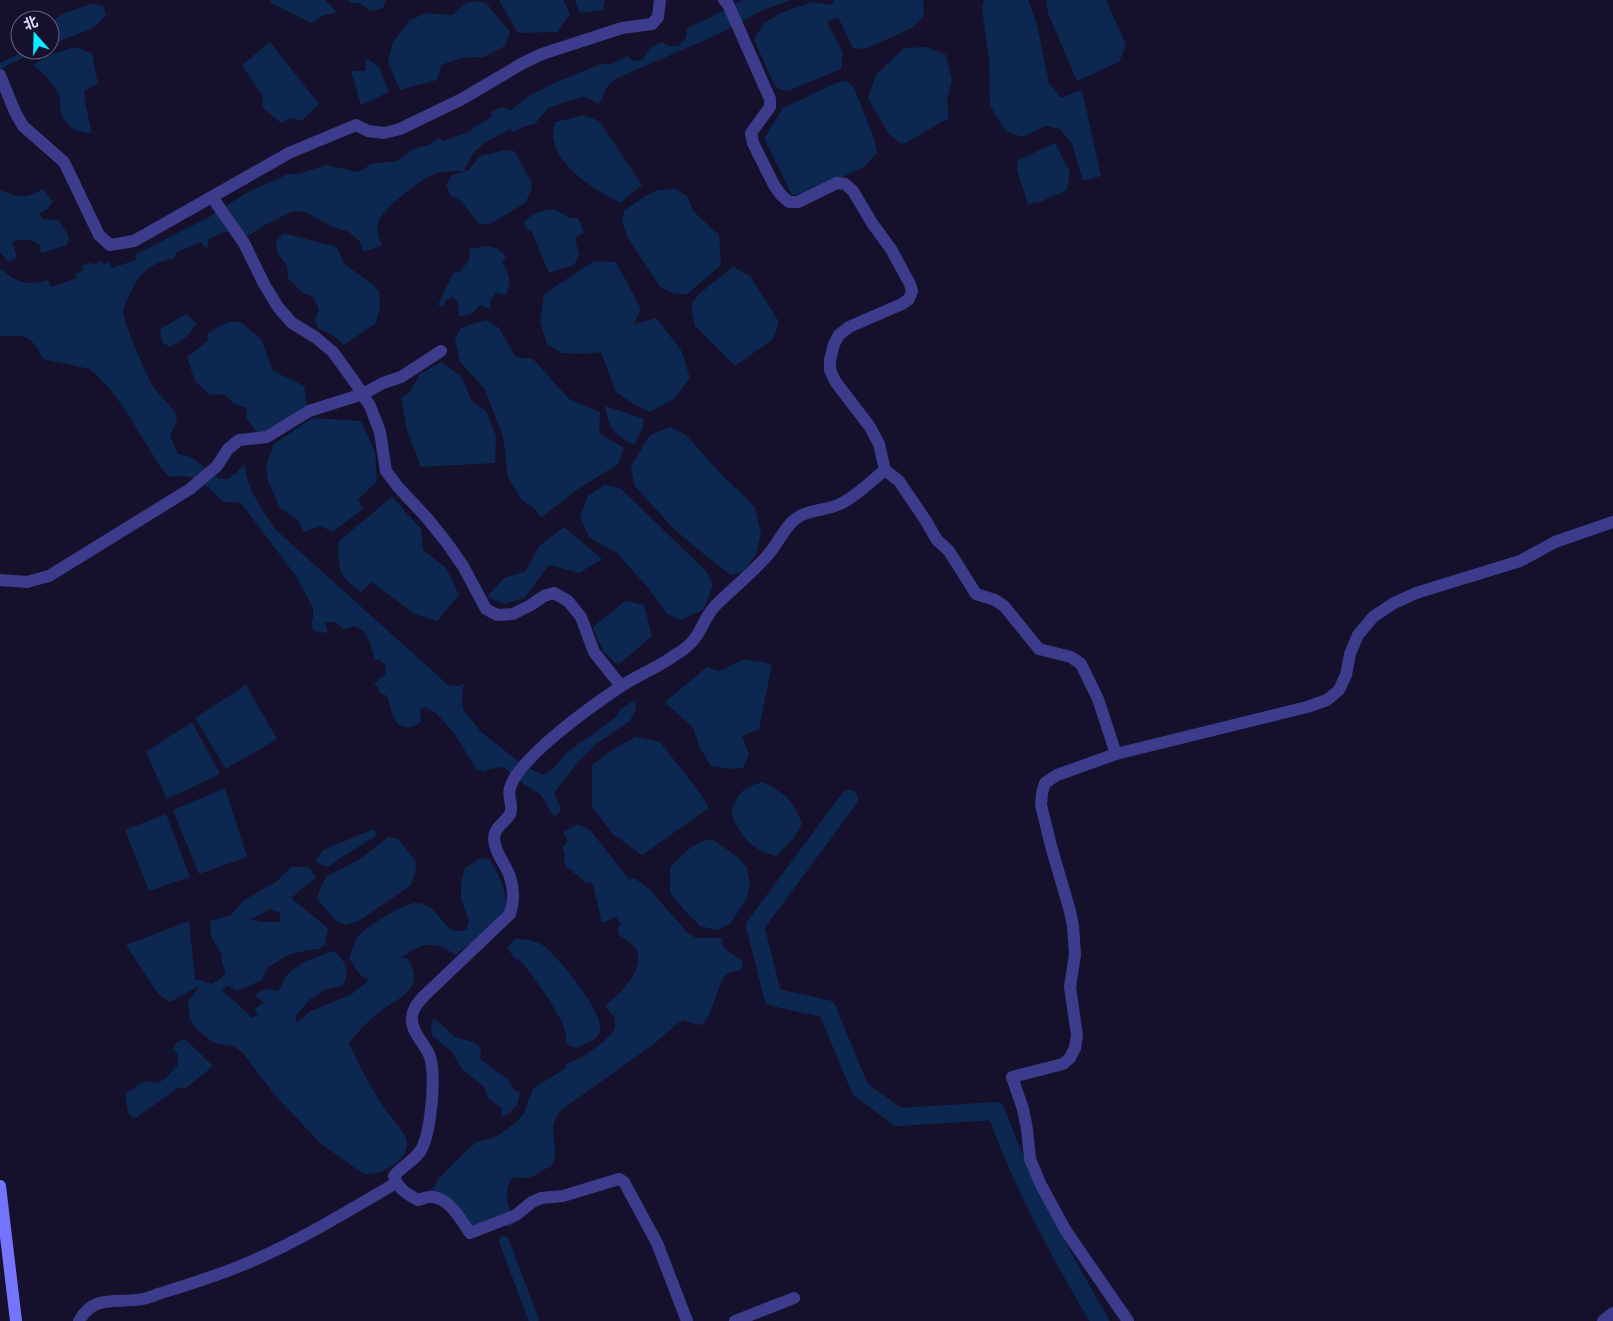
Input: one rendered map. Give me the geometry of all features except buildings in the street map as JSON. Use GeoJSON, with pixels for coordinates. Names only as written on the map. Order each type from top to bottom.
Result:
{"type":"FeatureCollection","features":[{"type":"Feature","properties":{"kind":"main road"},"geometry":{"type":"LineString","coordinates":[[0,1186],[16,1321]]}},
{"type":"Feature","properties":{"kind":"street"},"geometry":{"type":"LineString","coordinates":[[0,75],[15,112],[23,126],[64,162],[99,236],[110,245],[134,242],[289,153],[356,124],[368,131],[384,133],[400,129],[462,99],[542,54],[622,28],[652,24],[658,17],[660,0]]}},
{"type":"Feature","properties":{"kind":"street"},"geometry":{"type":"LineString","coordinates":[[724,0],[732,13],[770,99],[770,107],[751,133],[753,143],[781,195],[788,202],[798,202],[837,183],[844,184],[853,191],[872,223],[891,249],[912,290],[909,299],[902,304],[849,327],[839,335],[834,344],[830,360],[830,370],[835,381],[870,428],[879,444],[885,470],[899,481],[937,540],[949,551],[976,594],[995,600],[1004,606],[1039,648],[1071,656],[1082,664],[1098,699],[1116,754]]}},
{"type":"Feature","properties":{"kind":"street"},"geometry":{"type":"LineString","coordinates":[[212,197],[244,243],[278,308],[292,322],[333,352],[363,394],[380,432],[386,471],[447,543],[463,566],[486,610],[497,615],[513,614],[531,606],[544,596],[554,593],[568,601],[581,617],[594,652],[621,686]]}},
{"type":"Feature","properties":{"kind":"street"},"geometry":{"type":"LineString","coordinates":[[0,580],[26,582],[49,576],[190,489],[218,466],[228,449],[239,440],[267,436],[309,411],[363,394],[383,383],[401,377],[441,351]]}},
{"type":"Feature","properties":{"kind":"street"},"geometry":{"type":"LineString","coordinates":[[686,1321],[657,1243],[624,1182],[619,1179],[570,1194],[541,1198],[532,1202],[516,1215],[470,1233],[458,1215],[446,1202],[431,1196],[418,1200],[407,1194],[396,1183],[394,1176],[416,1157],[423,1148],[427,1136],[430,1113],[431,1059],[415,1032],[412,1015],[415,1007],[424,996],[510,914],[513,905],[513,891],[510,877],[496,848],[494,837],[498,826],[509,815],[511,809],[509,789],[522,768],[536,752],[621,686],[675,656],[695,639],[704,621],[715,606],[768,556],[795,519],[807,513],[840,504],[852,497],[885,470]]}},
{"type":"Feature","properties":{"kind":"street"},"geometry":{"type":"LineString","coordinates":[[1128,1321],[1066,1231],[1041,1185],[1030,1159],[1023,1109],[1012,1078],[1062,1064],[1070,1058],[1075,1048],[1077,1035],[1070,987],[1075,955],[1073,926],[1041,804],[1045,783],[1057,775],[1116,754],[1307,707],[1327,700],[1339,690],[1343,683],[1350,654],[1358,635],[1373,617],[1394,603],[1416,593],[1520,560],[1555,542],[1613,522]]}},
{"type":"Feature","properties":{"kind":"street"},"geometry":{"type":"LineString","coordinates":[[79,1321],[82,1314],[92,1306],[106,1301],[143,1299],[244,1265],[356,1207],[396,1183]]}},
{"type":"Feature","properties":{"kind":"street"},"geometry":{"type":"LineString","coordinates":[[735,1321],[794,1298]]}},
{"type":"Feature","properties":{"kind":"street"},"geometry":{"type":"LineString","coordinates":[[1603,1321],[1613,1313]]}},
{"type":"Feature","properties":{"kind":"water"},"geometry":{"type":"Polygon","coordinates":[[[269,0],[325,0],[337,12],[322,16],[312,23],[271,3],[269,0]]]}},
{"type":"Feature","properties":{"kind":"water"},"geometry":{"type":"Polygon","coordinates":[[[348,0],[386,0],[383,8],[370,11],[360,3],[350,3],[348,0]]]}},
{"type":"Feature","properties":{"kind":"water"},"geometry":{"type":"Polygon","coordinates":[[[499,0],[563,0],[570,14],[558,32],[518,33],[499,0]]]}},
{"type":"Feature","properties":{"kind":"water"},"geometry":{"type":"Polygon","coordinates":[[[575,0],[605,0],[603,10],[580,13],[575,0]]]}},
{"type":"Feature","properties":{"kind":"water"},"geometry":{"type":"Polygon","coordinates":[[[742,0],[791,0],[763,10],[717,35],[617,78],[606,88],[598,105],[593,100],[582,97],[548,108],[535,124],[525,126],[513,132],[510,129],[486,142],[473,153],[464,171],[442,172],[424,179],[392,204],[381,217],[377,226],[382,245],[364,252],[360,242],[349,232],[331,226],[306,212],[293,211],[247,236],[236,232],[223,233],[209,239],[207,249],[201,242],[177,252],[173,259],[155,264],[137,280],[123,311],[136,350],[147,374],[157,392],[177,415],[176,423],[170,435],[178,454],[191,457],[220,479],[228,479],[245,464],[251,489],[276,530],[448,685],[457,686],[464,684],[462,696],[463,709],[481,732],[523,765],[543,775],[554,768],[566,753],[616,717],[621,709],[635,700],[636,708],[630,721],[596,744],[579,761],[554,793],[560,806],[560,812],[554,817],[541,795],[515,778],[504,767],[489,769],[484,772],[477,770],[454,733],[436,713],[425,707],[420,710],[421,722],[406,728],[400,726],[396,722],[387,696],[380,693],[378,687],[374,684],[386,674],[385,665],[380,660],[375,660],[370,642],[365,633],[357,627],[343,629],[333,622],[325,623],[328,633],[314,631],[311,623],[313,608],[296,576],[241,503],[224,502],[194,478],[170,477],[161,468],[124,408],[109,388],[90,369],[43,359],[34,344],[25,337],[5,337],[0,335],[0,268],[22,282],[33,283],[48,280],[51,287],[77,278],[75,274],[83,271],[82,266],[91,262],[92,265],[101,261],[103,265],[109,262],[112,268],[136,260],[135,255],[209,217],[248,192],[288,174],[299,174],[326,165],[358,172],[372,164],[397,161],[416,148],[429,145],[439,138],[443,141],[468,132],[492,116],[491,112],[502,107],[511,110],[527,97],[554,83],[601,64],[611,64],[627,56],[633,61],[642,60],[650,48],[662,42],[668,46],[678,46],[686,38],[687,28],[710,18],[742,0]]]}},
{"type":"Feature","properties":{"kind":"water"},"geometry":{"type":"Polygon","coordinates":[[[834,0],[923,0],[924,16],[912,28],[865,49],[853,48],[838,17],[827,22],[843,53],[841,69],[788,91],[776,88],[754,40],[764,23],[781,13],[812,2],[832,5],[834,0]]]}},
{"type":"Feature","properties":{"kind":"water"},"geometry":{"type":"Polygon","coordinates":[[[984,0],[1028,0],[1037,25],[1049,83],[1061,98],[1082,90],[1101,176],[1083,181],[1072,144],[1060,129],[1045,126],[1022,137],[1006,131],[990,106],[989,59],[982,9],[984,0]]]}},
{"type":"Feature","properties":{"kind":"water"},"geometry":{"type":"Polygon","coordinates":[[[1046,0],[1106,0],[1126,45],[1119,62],[1077,81],[1048,13],[1046,0]]]}},
{"type":"Feature","properties":{"kind":"water"},"geometry":{"type":"Polygon","coordinates":[[[476,1],[486,3],[510,32],[505,46],[484,57],[461,58],[441,65],[437,80],[400,90],[388,62],[393,42],[410,20],[426,13],[453,15],[464,4],[476,1]]]}},
{"type":"Feature","properties":{"kind":"water"},"geometry":{"type":"Polygon","coordinates":[[[91,4],[103,5],[106,15],[93,28],[60,41],[60,16],[91,4]]]}},
{"type":"Feature","properties":{"kind":"water"},"geometry":{"type":"Polygon","coordinates":[[[270,42],[319,104],[301,121],[291,118],[281,123],[263,108],[262,95],[242,65],[270,42]]]}},
{"type":"Feature","properties":{"kind":"water"},"geometry":{"type":"Polygon","coordinates":[[[75,47],[92,53],[98,84],[84,91],[92,133],[72,128],[65,121],[60,108],[60,98],[55,88],[33,65],[42,60],[60,60],[60,52],[75,47]]]}},
{"type":"Feature","properties":{"kind":"water"},"geometry":{"type":"Polygon","coordinates":[[[927,47],[946,55],[952,80],[947,100],[949,118],[902,145],[889,134],[868,98],[876,75],[904,48],[927,47]]]}},
{"type":"Feature","properties":{"kind":"water"},"geometry":{"type":"Polygon","coordinates":[[[10,58],[10,60],[19,60],[0,69],[0,63],[10,58]]]}},
{"type":"Feature","properties":{"kind":"water"},"geometry":{"type":"Polygon","coordinates":[[[366,58],[379,67],[389,92],[361,105],[351,71],[365,71],[366,58]]]}},
{"type":"Feature","properties":{"kind":"water"},"geometry":{"type":"Polygon","coordinates":[[[846,80],[854,88],[874,138],[877,153],[864,167],[807,193],[792,195],[764,138],[783,108],[846,80]]]}},
{"type":"Feature","properties":{"kind":"water"},"geometry":{"type":"Polygon","coordinates":[[[584,115],[599,121],[642,185],[620,203],[579,177],[562,159],[556,148],[553,137],[555,122],[584,115]]]}},
{"type":"Feature","properties":{"kind":"water"},"geometry":{"type":"Polygon","coordinates":[[[1055,143],[1070,172],[1067,190],[1040,202],[1028,204],[1017,170],[1018,160],[1055,143]]]}},
{"type":"Feature","properties":{"kind":"water"},"geometry":{"type":"Polygon","coordinates":[[[505,150],[514,151],[532,183],[531,191],[525,203],[490,224],[479,224],[461,201],[450,195],[446,185],[452,175],[469,170],[480,156],[505,150]]]}},
{"type":"Feature","properties":{"kind":"water"},"geometry":{"type":"Polygon","coordinates":[[[43,189],[53,202],[39,214],[44,219],[58,220],[69,236],[67,245],[41,253],[39,244],[36,242],[29,240],[15,241],[12,242],[17,257],[9,262],[0,252],[0,190],[26,196],[43,189]]]}},
{"type":"Feature","properties":{"kind":"water"},"geometry":{"type":"Polygon","coordinates":[[[676,189],[688,197],[693,211],[719,235],[721,265],[687,294],[675,294],[660,287],[628,238],[622,222],[624,211],[645,196],[658,190],[676,189]]]}},
{"type":"Feature","properties":{"kind":"water"},"geometry":{"type":"Polygon","coordinates":[[[554,209],[569,218],[578,218],[584,233],[575,238],[579,255],[574,265],[549,273],[532,232],[526,229],[524,221],[537,212],[554,209]]]}},
{"type":"Feature","properties":{"kind":"water"},"geometry":{"type":"Polygon","coordinates":[[[283,233],[337,247],[344,264],[372,284],[379,292],[380,307],[376,323],[344,345],[335,337],[318,328],[315,320],[319,309],[313,297],[303,293],[288,278],[287,266],[277,252],[276,242],[283,233]]]}},
{"type":"Feature","properties":{"kind":"water"},"geometry":{"type":"Polygon","coordinates":[[[488,246],[498,249],[506,257],[502,261],[509,277],[506,295],[496,293],[490,301],[490,309],[480,305],[470,315],[459,316],[458,303],[453,297],[446,300],[443,307],[438,305],[453,273],[461,271],[470,258],[469,249],[488,246]]]}},
{"type":"Feature","properties":{"kind":"water"},"geometry":{"type":"Polygon","coordinates":[[[594,261],[616,262],[641,309],[634,324],[656,318],[681,350],[690,378],[675,398],[650,412],[616,392],[601,352],[584,354],[562,353],[547,344],[540,322],[544,294],[594,261]]]}},
{"type":"Feature","properties":{"kind":"water"},"geometry":{"type":"Polygon","coordinates":[[[733,267],[750,276],[779,322],[773,339],[735,366],[695,326],[692,313],[692,303],[699,294],[733,267]]]}},
{"type":"Feature","properties":{"kind":"water"},"geometry":{"type":"Polygon","coordinates":[[[186,314],[197,324],[186,337],[170,347],[162,342],[160,329],[186,314]]]}},
{"type":"Feature","properties":{"kind":"water"},"geometry":{"type":"Polygon","coordinates":[[[486,320],[499,328],[516,357],[533,359],[569,399],[600,412],[599,433],[624,448],[618,464],[575,491],[541,518],[535,509],[521,499],[508,477],[503,436],[484,388],[460,362],[455,339],[461,328],[486,320]]]}},
{"type":"Feature","properties":{"kind":"water"},"geometry":{"type":"Polygon","coordinates":[[[228,322],[241,322],[261,339],[273,371],[304,386],[307,405],[282,426],[259,435],[246,418],[247,408],[234,404],[224,394],[210,395],[195,381],[187,357],[208,341],[207,334],[228,322]]]}},
{"type":"Feature","properties":{"kind":"water"},"geometry":{"type":"Polygon","coordinates":[[[441,362],[461,376],[472,401],[486,411],[496,436],[495,463],[421,467],[407,430],[401,398],[410,392],[420,374],[441,362]]]}},
{"type":"Feature","properties":{"kind":"water"},"geometry":{"type":"Polygon","coordinates":[[[605,406],[644,419],[643,427],[634,445],[613,430],[608,420],[605,406]]]}},
{"type":"Feature","properties":{"kind":"water"},"geometry":{"type":"Polygon","coordinates":[[[312,418],[361,421],[375,452],[377,481],[358,500],[363,509],[332,532],[321,526],[304,532],[297,519],[280,508],[268,481],[266,466],[274,444],[312,418]]]}},
{"type":"Feature","properties":{"kind":"water"},"geometry":{"type":"Polygon","coordinates":[[[670,427],[686,435],[720,473],[755,507],[761,533],[756,554],[743,572],[731,575],[705,555],[674,529],[634,485],[631,466],[650,435],[670,427]]]}},
{"type":"Feature","properties":{"kind":"water"},"geometry":{"type":"Polygon","coordinates":[[[604,485],[620,488],[706,571],[713,585],[704,609],[682,620],[667,614],[650,590],[617,553],[589,537],[580,517],[588,496],[604,485]]]}},
{"type":"Feature","properties":{"kind":"water"},"geometry":{"type":"Polygon","coordinates":[[[392,497],[421,529],[423,550],[446,568],[459,595],[437,621],[415,614],[371,582],[361,592],[347,581],[339,566],[338,542],[392,497]]]}},
{"type":"Feature","properties":{"kind":"water"},"geometry":{"type":"Polygon","coordinates":[[[564,527],[602,559],[579,573],[549,565],[524,598],[505,604],[487,597],[504,578],[526,571],[539,546],[564,527]]]}},
{"type":"Feature","properties":{"kind":"water"},"geometry":{"type":"Polygon","coordinates":[[[625,601],[644,605],[652,636],[618,665],[603,651],[593,627],[625,601]]]}},
{"type":"Feature","properties":{"kind":"water"},"geometry":{"type":"Polygon","coordinates":[[[744,659],[772,664],[759,729],[742,736],[749,754],[743,768],[731,769],[711,766],[700,748],[693,728],[665,702],[707,667],[719,671],[744,659]]]}},
{"type":"Feature","properties":{"kind":"water"},"geometry":{"type":"Polygon","coordinates":[[[246,685],[277,739],[226,769],[195,718],[246,685]]]}},
{"type":"Feature","properties":{"kind":"water"},"geometry":{"type":"Polygon","coordinates":[[[192,722],[220,774],[167,799],[146,752],[192,722]]]}},
{"type":"Feature","properties":{"kind":"water"},"geometry":{"type":"Polygon","coordinates":[[[636,737],[660,742],[700,793],[709,808],[642,855],[613,834],[592,807],[592,765],[617,747],[636,737]]]}},
{"type":"Feature","properties":{"kind":"water"},"geometry":{"type":"Polygon","coordinates":[[[763,782],[787,798],[802,824],[793,839],[776,856],[760,850],[748,841],[738,829],[731,813],[736,800],[745,789],[763,782]]]}},
{"type":"Feature","properties":{"kind":"water"},"geometry":{"type":"Polygon","coordinates":[[[225,788],[247,857],[199,874],[173,810],[225,788]]]}},
{"type":"Feature","properties":{"kind":"water"},"geometry":{"type":"Polygon","coordinates":[[[166,814],[190,877],[149,891],[125,830],[166,814]]]}},
{"type":"Feature","properties":{"kind":"water"},"geometry":{"type":"Polygon","coordinates":[[[578,824],[590,830],[629,879],[636,879],[650,890],[688,933],[696,938],[723,938],[721,942],[724,948],[742,961],[743,966],[738,971],[724,976],[710,1012],[703,1024],[697,1025],[684,1020],[678,1023],[655,1043],[560,1111],[554,1126],[555,1152],[551,1167],[529,1178],[514,1177],[510,1181],[507,1199],[515,1223],[510,1227],[496,1222],[472,1227],[436,1202],[430,1190],[435,1186],[438,1179],[469,1148],[477,1142],[496,1137],[515,1123],[524,1114],[533,1092],[532,1089],[566,1068],[565,1064],[577,1060],[592,1050],[611,1034],[614,1030],[615,1018],[605,1006],[625,987],[638,963],[638,954],[634,946],[618,934],[618,927],[621,924],[616,917],[602,923],[593,884],[591,882],[586,883],[565,866],[562,847],[567,843],[567,838],[563,832],[578,824]]]}},
{"type":"Feature","properties":{"kind":"water"},"geometry":{"type":"Polygon","coordinates":[[[374,829],[376,836],[328,867],[315,862],[323,850],[374,829]]]}},
{"type":"Feature","properties":{"kind":"water"},"geometry":{"type":"Polygon","coordinates":[[[388,837],[398,839],[415,860],[416,871],[411,885],[359,921],[346,925],[336,921],[317,899],[326,877],[363,857],[388,837]]]}},
{"type":"Feature","properties":{"kind":"water"},"geometry":{"type":"Polygon","coordinates":[[[712,839],[736,856],[747,868],[750,883],[747,898],[730,924],[717,930],[700,926],[670,892],[670,868],[684,853],[694,846],[712,839]]]}},
{"type":"Feature","properties":{"kind":"water"},"geometry":{"type":"Polygon","coordinates":[[[480,858],[489,859],[503,887],[506,901],[506,918],[455,955],[441,947],[428,945],[421,946],[401,958],[407,958],[412,968],[414,980],[411,987],[402,997],[374,1017],[349,1043],[369,1084],[386,1111],[403,1132],[407,1144],[401,1158],[395,1164],[388,1169],[371,1174],[364,1174],[320,1143],[274,1094],[243,1053],[233,1046],[214,1043],[196,1029],[190,1019],[188,1001],[197,990],[197,987],[170,1002],[158,994],[126,945],[189,921],[195,979],[212,984],[226,972],[222,963],[222,955],[211,936],[210,921],[231,915],[244,900],[276,882],[291,867],[309,867],[316,878],[291,898],[328,928],[325,944],[319,949],[288,955],[267,968],[262,980],[237,991],[228,986],[222,991],[252,1018],[258,1015],[254,1010],[264,1002],[255,996],[258,993],[266,990],[278,991],[287,976],[298,966],[334,951],[342,959],[346,967],[345,981],[342,986],[323,990],[317,996],[310,999],[295,1017],[297,1023],[309,1012],[352,994],[370,979],[361,975],[349,958],[355,942],[361,933],[393,912],[409,904],[421,903],[431,908],[449,928],[460,931],[467,929],[469,921],[461,899],[461,883],[465,868],[480,858]],[[272,908],[251,919],[261,922],[280,922],[280,912],[273,911],[272,908]]]}},
{"type":"Feature","properties":{"kind":"water"},"geometry":{"type":"Polygon","coordinates":[[[515,939],[530,940],[544,946],[569,973],[588,999],[600,1023],[600,1031],[596,1038],[579,1047],[572,1047],[566,1043],[562,1022],[548,998],[523,963],[514,958],[507,947],[515,939]]]}},
{"type":"Feature","properties":{"kind":"water"},"geometry":{"type":"Polygon","coordinates":[[[434,1018],[455,1037],[474,1042],[481,1048],[480,1059],[508,1079],[514,1090],[520,1092],[517,1105],[508,1115],[501,1116],[502,1108],[489,1099],[484,1087],[463,1070],[451,1051],[432,1036],[431,1025],[434,1018]]]}},
{"type":"Feature","properties":{"kind":"water"},"geometry":{"type":"Polygon","coordinates":[[[185,1039],[213,1066],[185,1089],[179,1087],[134,1119],[128,1113],[125,1094],[145,1082],[154,1081],[158,1083],[166,1078],[178,1065],[177,1052],[172,1050],[177,1042],[185,1039]]]}},
{"type":"Feature","properties":{"kind":"waterway"},"geometry":{"type":"LineString","coordinates":[[849,799],[755,926],[773,997],[827,1009],[860,1089],[898,1117],[996,1111],[1030,1192],[1100,1321]]}},
{"type":"Feature","properties":{"kind":"waterway"},"geometry":{"type":"LineString","coordinates":[[504,1241],[534,1321]]}}]}
